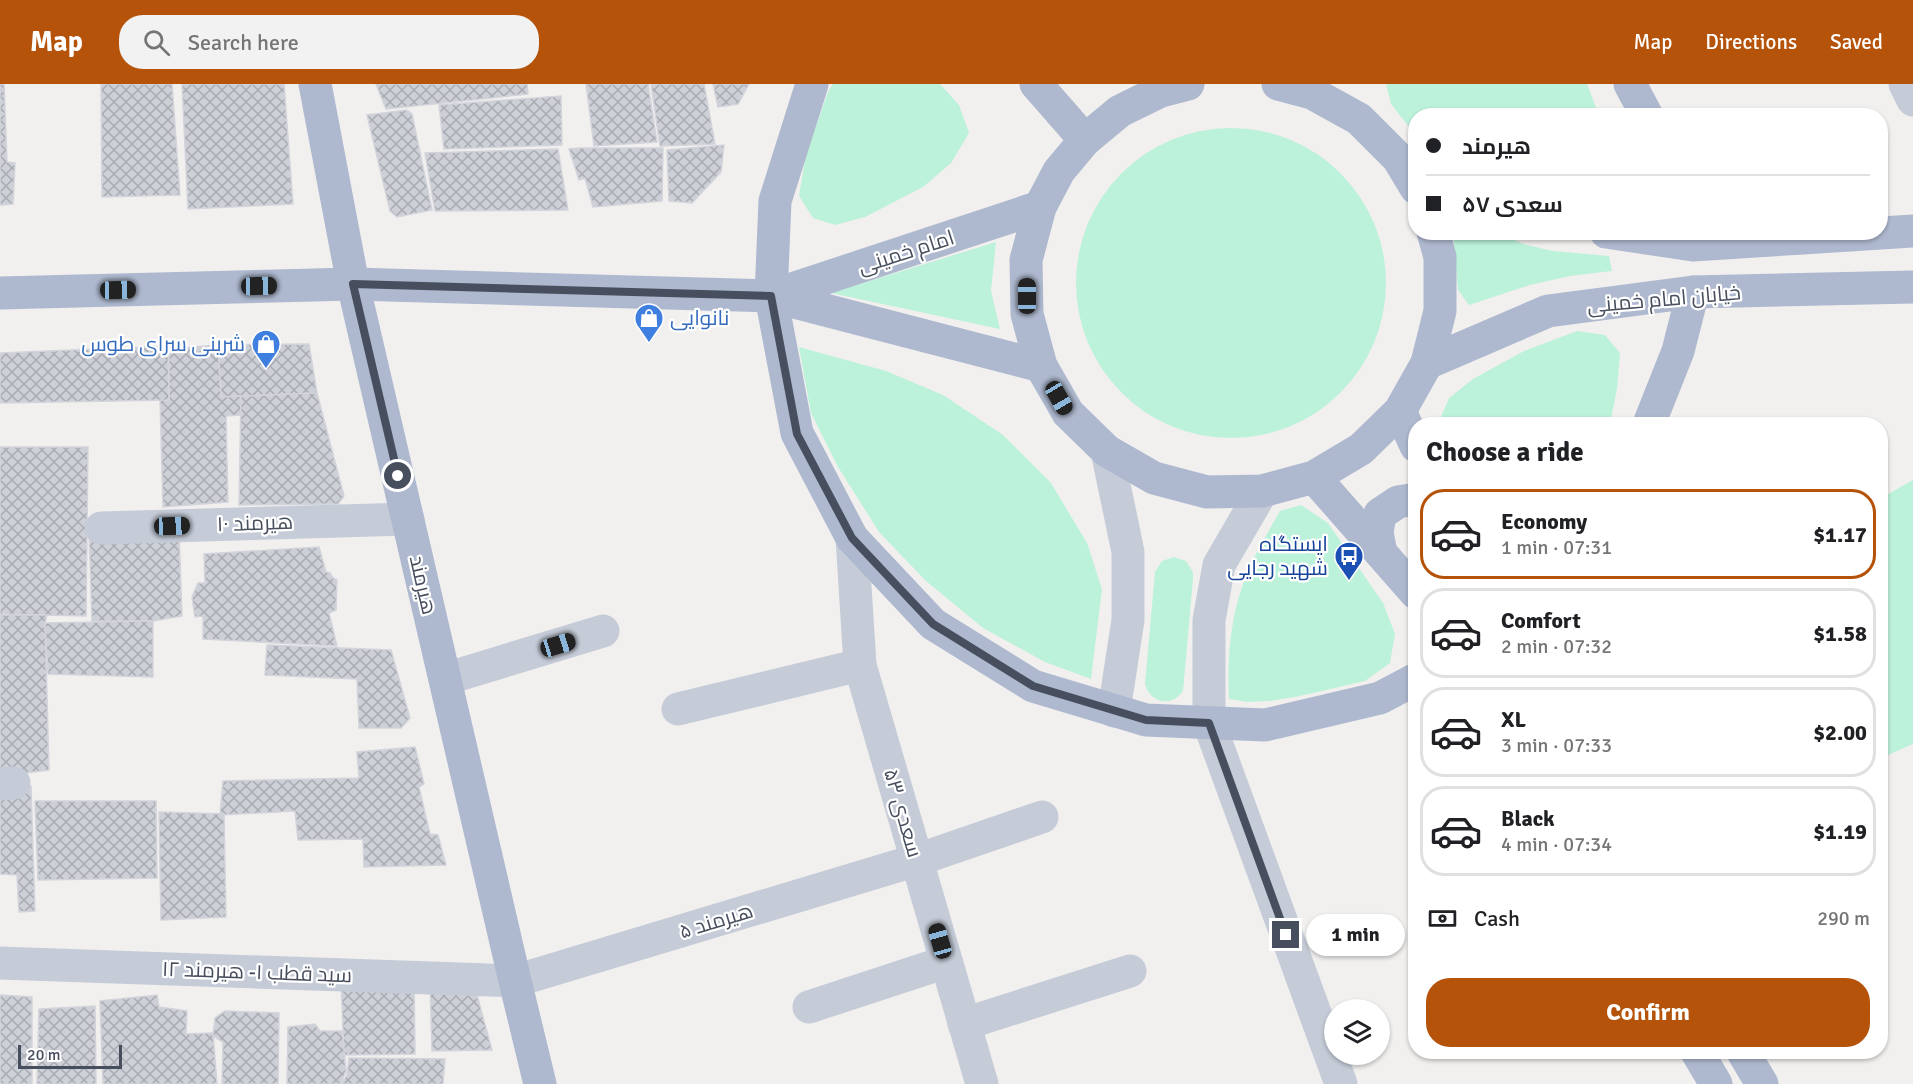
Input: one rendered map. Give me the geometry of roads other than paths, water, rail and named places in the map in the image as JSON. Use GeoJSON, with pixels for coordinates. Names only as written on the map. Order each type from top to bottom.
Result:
{"type":"FeatureCollection","features":[{"type":"Feature","properties":{"kind":"main road","name":"هیرمند"},"geometry":{"type":"LineString","coordinates":[[315,84],[353,284],[540,1084]]}},
{"type":"Feature","properties":{"kind":"main road"},"geometry":{"type":"LineString","coordinates":[[812,84],[775,201],[771,296],[797,434],[852,538],[933,624],[1033,686],[1146,720],[1265,725],[1380,698],[1408,683]]}},
{"type":"Feature","properties":{"kind":"main road"},"geometry":{"type":"LineString","coordinates":[[1036,84],[1085,140]]}},
{"type":"Feature","properties":{"kind":"main road"},"geometry":{"type":"LineString","coordinates":[[1188,84],[1161,91],[1120,111],[1085,140],[1059,171],[1040,207],[1026,260],[1027,314],[1041,366],[1068,413],[1107,451],[1154,478],[1207,492],[1262,491],[1314,477],[1361,449],[1400,411],[1427,363],[1440,311],[1440,257],[1436,240]]}},
{"type":"Feature","properties":{"kind":"main road"},"geometry":{"type":"LineString","coordinates":[[1278,84],[1312,93],[1359,119],[1407,162]]}},
{"type":"Feature","properties":{"kind":"main road"},"geometry":{"type":"LineString","coordinates":[[1630,84],[1643,108]]}},
{"type":"Feature","properties":{"kind":"main road","name":"امام خمینی"},"geometry":{"type":"LineString","coordinates":[[771,296],[1040,207]]}},
{"type":"Feature","properties":{"kind":"main road"},"geometry":{"type":"LineString","coordinates":[[1888,232],[1913,231]]}},
{"type":"Feature","properties":{"kind":"main road","name":"امام خمینی"},"geometry":{"type":"LineString","coordinates":[[0,293],[353,284],[771,296],[1041,366]]}},
{"type":"Feature","properties":{"kind":"main road","name":"خیابان امام خمینی"},"geometry":{"type":"LineString","coordinates":[[1427,363],[1548,311],[1693,292],[1913,287]]}},
{"type":"Feature","properties":{"kind":"main road"},"geometry":{"type":"LineString","coordinates":[[1652,417],[1678,351],[1693,292]]}},
{"type":"Feature","properties":{"kind":"main road"},"geometry":{"type":"LineString","coordinates":[[1400,411],[1408,428]]}},
{"type":"Feature","properties":{"kind":"main road"},"geometry":{"type":"LineString","coordinates":[[1314,477],[1408,584]]}},
{"type":"Feature","properties":{"kind":"main road"},"geometry":{"type":"LineString","coordinates":[[1381,553],[1377,533],[1380,514],[1398,502],[1408,500]]}},
{"type":"Feature","properties":{"kind":"main road"},"geometry":{"type":"LineString","coordinates":[[1701,1059],[1716,1084]]}},
{"type":"Feature","properties":{"kind":"main road"},"geometry":{"type":"LineString","coordinates":[[1747,1059],[1762,1084]]}},
{"type":"Feature","properties":{"kind":"street"},"geometry":{"type":"LineString","coordinates":[[1905,84],[1913,100]]}},
{"type":"Feature","properties":{"kind":"street"},"geometry":{"type":"LineString","coordinates":[[1107,451],[1128,552],[1128,620],[1114,711]]}},
{"type":"Feature","properties":{"kind":"street"},"geometry":{"type":"LineString","coordinates":[[1262,491],[1219,565],[1209,620],[1209,723],[1341,1084]]}},
{"type":"Feature","properties":{"kind":"street","name":"هیرمند ۱۰"},"geometry":{"type":"LineString","coordinates":[[101,528],[408,519]]}},
{"type":"Feature","properties":{"kind":"street","name":"سعدی ۵۳"},"geometry":{"type":"LineString","coordinates":[[852,538],[860,665],[981,1084]]}},
{"type":"Feature","properties":{"kind":"street"},"geometry":{"type":"LineString","coordinates":[[445,679],[603,632]]}},
{"type":"Feature","properties":{"kind":"street"},"geometry":{"type":"LineString","coordinates":[[678,709],[860,665]]}},
{"type":"Feature","properties":{"kind":"street","name":"هیرمند ۵"},"geometry":{"type":"LineString","coordinates":[[515,981],[917,860],[1042,818]]}},
{"type":"Feature","properties":{"kind":"street"},"geometry":{"type":"LineString","coordinates":[[808,1007],[946,962]]}},
{"type":"Feature","properties":{"kind":"street","name":"سید قطب ۱- هیرمند ۱۲"},"geometry":{"type":"LineString","coordinates":[[0,963],[515,981]]}},
{"type":"Feature","properties":{"kind":"street"},"geometry":{"type":"LineString","coordinates":[[964,1024],[1130,971]]}},
{"type":"Feature","properties":{"kind":"place","name":"نانوایی"},"geometry":{"type":"Point","coordinates":[649,344]}},
{"type":"Feature","properties":{"kind":"place","name":"شرینی سرای طوس"},"geometry":{"type":"Point","coordinates":[266,370]}},
{"type":"Feature","properties":{"kind":"place","name":"ایستگاه شهید رجایی"},"geometry":{"type":"Point","coordinates":[1349,582]}}]}
